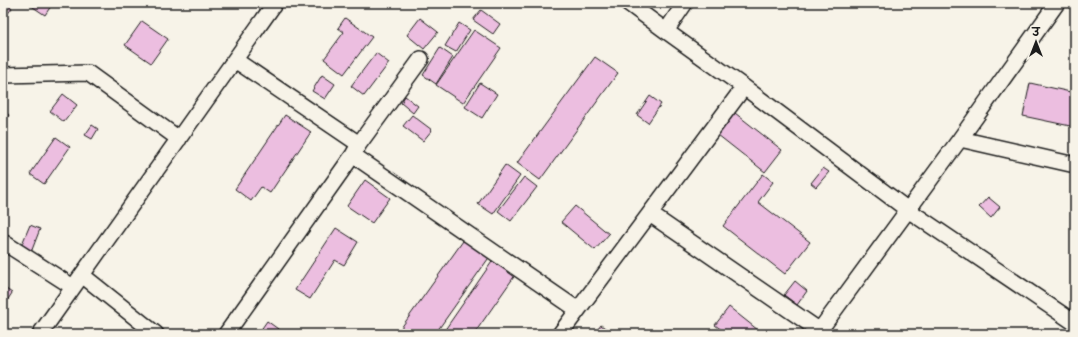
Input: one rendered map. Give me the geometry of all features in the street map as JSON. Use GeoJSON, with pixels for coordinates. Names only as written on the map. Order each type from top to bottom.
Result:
{"type":"FeatureCollection","features":[{"type":"Feature","properties":{"kind":"street"},"geometry":{"type":"LineString","coordinates":[[40,334],[275,3]]}},
{"type":"Feature","properties":{"kind":"street"},"geometry":{"type":"LineString","coordinates":[[628,3],[744,87],[908,210],[1075,323]]}},
{"type":"Feature","properties":{"kind":"street"},"geometry":{"type":"LineString","coordinates":[[666,31],[685,3]]}},
{"type":"Feature","properties":{"kind":"street"},"geometry":{"type":"LineString","coordinates":[[650,214],[819,332],[1057,3]]}},
{"type":"Feature","properties":{"kind":"street"},"geometry":{"type":"LineString","coordinates":[[226,334],[420,59]]}},
{"type":"Feature","properties":{"kind":"street"},"geometry":{"type":"LineString","coordinates":[[235,60],[356,150],[578,310]]}},
{"type":"Feature","properties":{"kind":"street"},"geometry":{"type":"LineString","coordinates":[[3,75],[88,73],[179,139]]}},
{"type":"Feature","properties":{"kind":"street"},"geometry":{"type":"LineString","coordinates":[[560,334],[744,87]]}},
{"type":"Feature","properties":{"kind":"street"},"geometry":{"type":"LineString","coordinates":[[960,139],[1075,165]]}},
{"type":"Feature","properties":{"kind":"street"},"geometry":{"type":"LineString","coordinates":[[3,242],[74,287]]}},
{"type":"Feature","properties":{"kind":"street"},"geometry":{"type":"LineString","coordinates":[[82,275],[156,334]]}},
{"type":"Feature","properties":{"kind":"building"},"geometry":{"type":"Polygon","coordinates":[[[3,3],[6,3],[12,8],[3,20],[3,3]]]}},
{"type":"Feature","properties":{"kind":"building"},"geometry":{"type":"Polygon","coordinates":[[[27,3],[53,3],[45,15],[27,3]]]}},
{"type":"Feature","properties":{"kind":"building"},"geometry":{"type":"Polygon","coordinates":[[[481,10],[500,24],[493,34],[473,20],[481,10]]]}},
{"type":"Feature","properties":{"kind":"building"},"geometry":{"type":"Polygon","coordinates":[[[345,18],[372,37],[344,74],[324,59],[344,32],[338,28],[345,18]]]}},
{"type":"Feature","properties":{"kind":"building"},"geometry":{"type":"Polygon","coordinates":[[[420,18],[438,32],[424,49],[407,35],[420,18]]]}},
{"type":"Feature","properties":{"kind":"building"},"geometry":{"type":"Polygon","coordinates":[[[142,21],[168,39],[151,63],[125,45],[142,21]]]}},
{"type":"Feature","properties":{"kind":"building"},"geometry":{"type":"Polygon","coordinates":[[[459,23],[470,30],[456,52],[445,46],[459,23]]]}},
{"type":"Feature","properties":{"kind":"building"},"geometry":{"type":"Polygon","coordinates":[[[474,30],[501,48],[463,103],[436,85],[474,30]]]}},
{"type":"Feature","properties":{"kind":"building"},"geometry":{"type":"Polygon","coordinates":[[[440,48],[453,57],[436,84],[423,75],[440,48]]]}},
{"type":"Feature","properties":{"kind":"building"},"geometry":{"type":"Polygon","coordinates":[[[376,53],[389,63],[364,96],[351,86],[376,53]]]}},
{"type":"Feature","properties":{"kind":"building"},"geometry":{"type":"Polygon","coordinates":[[[595,57],[618,73],[540,180],[517,163],[595,57]]]}},
{"type":"Feature","properties":{"kind":"building"},"geometry":{"type":"Polygon","coordinates":[[[322,75],[335,84],[325,99],[312,91],[322,75]]]}},
{"type":"Feature","properties":{"kind":"building"},"geometry":{"type":"Polygon","coordinates":[[[480,83],[497,94],[482,118],[465,107],[480,83]]]}},
{"type":"Feature","properties":{"kind":"building"},"geometry":{"type":"Polygon","coordinates":[[[1030,83],[1075,93],[1075,127],[1023,116],[1030,83]]]}},
{"type":"Feature","properties":{"kind":"building"},"geometry":{"type":"Polygon","coordinates":[[[63,94],[77,105],[64,122],[50,111],[63,94]]]}},
{"type":"Feature","properties":{"kind":"building"},"geometry":{"type":"Polygon","coordinates":[[[405,96],[418,106],[413,113],[401,103],[405,96]]]}},
{"type":"Feature","properties":{"kind":"building"},"geometry":{"type":"Polygon","coordinates":[[[650,96],[661,104],[648,123],[637,115],[650,96]]]}},
{"type":"Feature","properties":{"kind":"building"},"geometry":{"type":"Polygon","coordinates":[[[3,110],[9,115],[3,124],[3,110]]]}},
{"type":"Feature","properties":{"kind":"building"},"geometry":{"type":"Polygon","coordinates":[[[735,113],[782,150],[765,172],[718,135],[735,113]]]}},
{"type":"Feature","properties":{"kind":"building"},"geometry":{"type":"Polygon","coordinates":[[[285,115],[311,132],[270,193],[261,187],[251,201],[235,189],[285,115]]]}},
{"type":"Feature","properties":{"kind":"building"},"geometry":{"type":"Polygon","coordinates":[[[412,115],[432,130],[423,141],[403,126],[412,115]]]}},
{"type":"Feature","properties":{"kind":"building"},"geometry":{"type":"Polygon","coordinates":[[[92,125],[98,129],[92,139],[85,135],[92,125]]]}},
{"type":"Feature","properties":{"kind":"building"},"geometry":{"type":"Polygon","coordinates":[[[56,137],[70,147],[44,184],[30,174],[56,137]]]}},
{"type":"Feature","properties":{"kind":"building"},"geometry":{"type":"Polygon","coordinates":[[[505,165],[520,176],[493,214],[478,204],[505,165]]]}},
{"type":"Feature","properties":{"kind":"building"},"geometry":{"type":"Polygon","coordinates":[[[823,168],[829,172],[816,187],[811,183],[823,168]]]}},
{"type":"Feature","properties":{"kind":"building"},"geometry":{"type":"Polygon","coordinates":[[[763,174],[773,182],[758,202],[810,242],[785,274],[723,226],[763,174]]]}},
{"type":"Feature","properties":{"kind":"building"},"geometry":{"type":"Polygon","coordinates":[[[524,177],[537,187],[511,221],[498,211],[524,177]]]}},
{"type":"Feature","properties":{"kind":"building"},"geometry":{"type":"Polygon","coordinates":[[[365,180],[390,198],[372,223],[347,206],[365,180]]]}},
{"type":"Feature","properties":{"kind":"building"},"geometry":{"type":"Polygon","coordinates":[[[988,197],[1000,207],[991,218],[979,207],[988,197]]]}},
{"type":"Feature","properties":{"kind":"building"},"geometry":{"type":"Polygon","coordinates":[[[575,206],[609,234],[595,250],[561,222],[575,206]]]}},
{"type":"Feature","properties":{"kind":"building"},"geometry":{"type":"Polygon","coordinates":[[[30,225],[40,229],[30,255],[19,251],[30,225]]]}},
{"type":"Feature","properties":{"kind":"building"},"geometry":{"type":"Polygon","coordinates":[[[336,228],[358,242],[344,265],[335,260],[310,299],[295,290],[336,228]]]}},
{"type":"Feature","properties":{"kind":"building"},"geometry":{"type":"Polygon","coordinates":[[[468,234],[493,252],[435,334],[409,334],[401,328],[468,234]]]}},
{"type":"Feature","properties":{"kind":"building"},"geometry":{"type":"Polygon","coordinates":[[[496,256],[518,271],[474,334],[442,334],[496,256]]]}},
{"type":"Feature","properties":{"kind":"building"},"geometry":{"type":"Polygon","coordinates":[[[795,281],[807,291],[797,305],[784,295],[795,281]]]}},
{"type":"Feature","properties":{"kind":"building"},"geometry":{"type":"Polygon","coordinates":[[[3,287],[12,293],[3,307],[3,287]]]}},
{"type":"Feature","properties":{"kind":"building"},"geometry":{"type":"Polygon","coordinates":[[[729,307],[763,334],[727,334],[715,325],[729,307]]]}},
{"type":"Feature","properties":{"kind":"building"},"geometry":{"type":"Polygon","coordinates":[[[267,321],[285,334],[258,334],[267,321]]]}},
{"type":"Feature","properties":{"kind":"building"},"geometry":{"type":"Polygon","coordinates":[[[601,325],[613,334],[594,334],[601,325]]]}}]}
